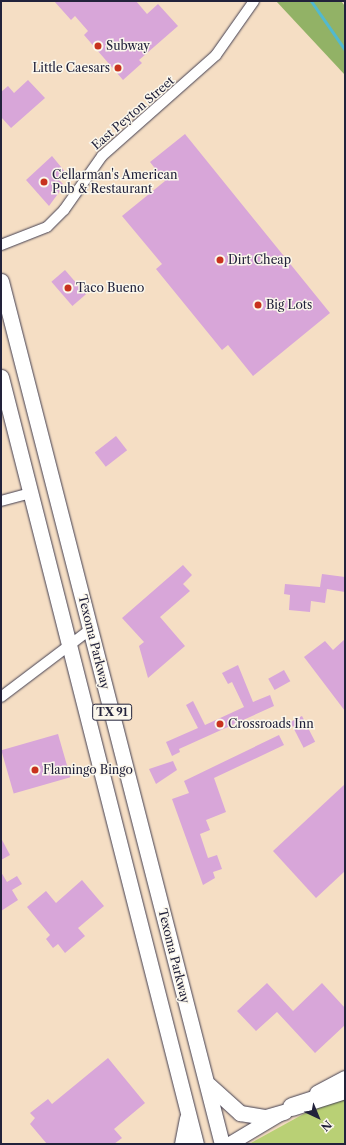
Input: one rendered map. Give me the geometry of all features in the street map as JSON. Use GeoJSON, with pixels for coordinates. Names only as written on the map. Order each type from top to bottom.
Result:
{"type":"FeatureCollection","features":[{"type":"Feature","properties":{"kind":"highway"},"geometry":{"type":"LineString","coordinates":[[288,1109],[345,1090]]}},
{"type":"Feature","properties":{"kind":"main road","name":"Texoma Parkway"},"geometry":{"type":"LineString","coordinates":[[1,281],[222,1144]]}},
{"type":"Feature","properties":{"kind":"main road","name":"Texoma Parkway"},"geometry":{"type":"LineString","coordinates":[[1,377],[196,1144]]}},
{"type":"Feature","properties":{"kind":"main road"},"geometry":{"type":"LineString","coordinates":[[230,1144],[288,1109],[345,1078]]}},
{"type":"Feature","properties":{"kind":"main road"},"geometry":{"type":"LineString","coordinates":[[206,1081],[240,1113],[266,1117],[288,1109]]}},
{"type":"Feature","properties":{"kind":"main road"},"geometry":{"type":"LineString","coordinates":[[182,1144],[188,1113]]}},
{"type":"Feature","properties":{"kind":"street","name":"East Peyton Street"},"geometry":{"type":"LineString","coordinates":[[1,245],[47,227],[64,210],[102,156],[216,54],[254,1]]}},
{"type":"Feature","properties":{"kind":"street"},"geometry":{"type":"LineString","coordinates":[[1,502],[31,493]]}},
{"type":"Feature","properties":{"kind":"street"},"geometry":{"type":"LineString","coordinates":[[1,698],[69,644],[91,629]]}},
{"type":"Feature","properties":{"kind":"green space"},"geometry":{"type":"Polygon","coordinates":[[[276,1],[341,1],[345,6],[345,75],[276,1]]]}},
{"type":"Feature","properties":{"kind":"green space"},"geometry":{"type":"Polygon","coordinates":[[[345,1097],[345,1144],[249,1144],[309,1111],[345,1097]]]}},
{"type":"Feature","properties":{"kind":"building"},"geometry":{"type":"Polygon","coordinates":[[[54,1],[136,1],[147,14],[158,4],[178,26],[139,60],[142,63],[123,80],[84,35],[88,31],[75,16],[71,20],[54,1]]]}},
{"type":"Feature","properties":{"kind":"building"},"geometry":{"type":"Polygon","coordinates":[[[28,80],[45,98],[11,128],[1,117],[1,92],[8,86],[14,93],[28,80]]]}},
{"type":"Feature","properties":{"kind":"building"},"geometry":{"type":"Polygon","coordinates":[[[185,134],[330,313],[253,376],[228,345],[222,350],[156,269],[162,264],[122,216],[165,181],[150,162],[185,134]]]}},
{"type":"Feature","properties":{"kind":"building","name":"Cellarman's American Pub & Restaurant"},"geometry":{"type":"Polygon","coordinates":[[[52,156],[66,173],[59,180],[63,184],[58,188],[60,191],[49,206],[26,180],[52,156]]]}},
{"type":"Feature","properties":{"kind":"building","name":"Taco Bueno"},"geometry":{"type":"Polygon","coordinates":[[[65,270],[86,294],[72,306],[51,282],[65,270]]]}},
{"type":"Feature","properties":{"kind":"building"},"geometry":{"type":"Polygon","coordinates":[[[116,436],[127,450],[106,467],[95,453],[116,436]]]}},
{"type":"Feature","properties":{"kind":"building"},"geometry":{"type":"Polygon","coordinates":[[[183,565],[192,575],[183,584],[190,591],[160,617],[185,646],[148,678],[139,646],[144,642],[122,618],[183,565]]]}},
{"type":"Feature","properties":{"kind":"building"},"geometry":{"type":"Polygon","coordinates":[[[322,574],[345,577],[345,592],[327,589],[325,603],[311,601],[310,612],[289,610],[290,595],[284,594],[285,584],[320,587],[322,574]]]}},
{"type":"Feature","properties":{"kind":"building"},"geometry":{"type":"Polygon","coordinates":[[[345,639],[345,711],[304,657],[325,641],[333,650],[345,639]]]}},
{"type":"Feature","properties":{"kind":"building","name":"Crossroads Inn"},"geometry":{"type":"Polygon","coordinates":[[[238,665],[253,702],[270,695],[274,706],[179,749],[180,752],[172,756],[166,742],[198,728],[186,705],[193,701],[205,725],[244,707],[232,682],[228,684],[222,673],[238,665]]]}},
{"type":"Feature","properties":{"kind":"building"},"geometry":{"type":"Polygon","coordinates":[[[284,670],[290,681],[275,690],[268,679],[284,670]]]}},
{"type":"Feature","properties":{"kind":"building"},"geometry":{"type":"Polygon","coordinates":[[[302,716],[315,742],[304,748],[290,722],[302,716]]]}},
{"type":"Feature","properties":{"kind":"building","name":"Flamingo Bingo"},"geometry":{"type":"Polygon","coordinates":[[[58,734],[70,777],[14,794],[1,750],[58,734]]]}},
{"type":"Feature","properties":{"kind":"building"},"geometry":{"type":"Polygon","coordinates":[[[279,735],[284,745],[214,778],[226,812],[206,820],[210,830],[200,834],[208,858],[217,855],[222,869],[213,872],[215,878],[203,885],[172,799],[189,793],[184,781],[279,735]]]}},
{"type":"Feature","properties":{"kind":"building"},"geometry":{"type":"Polygon","coordinates":[[[173,761],[177,770],[156,784],[149,769],[173,761]]]}},
{"type":"Feature","properties":{"kind":"building"},"geometry":{"type":"Polygon","coordinates":[[[345,784],[345,871],[316,898],[273,851],[345,784]]]}},
{"type":"Feature","properties":{"kind":"building"},"geometry":{"type":"Polygon","coordinates":[[[1,838],[10,855],[1,860],[1,838]]]}},
{"type":"Feature","properties":{"kind":"building"},"geometry":{"type":"Polygon","coordinates":[[[1,872],[7,882],[17,876],[22,884],[12,890],[18,900],[1,911],[1,872]]]}},
{"type":"Feature","properties":{"kind":"building"},"geometry":{"type":"Polygon","coordinates":[[[82,880],[104,906],[78,928],[85,936],[65,953],[58,944],[53,948],[46,939],[50,935],[27,907],[46,891],[56,903],[82,880]]]}},
{"type":"Feature","properties":{"kind":"building"},"geometry":{"type":"Polygon","coordinates":[[[267,983],[293,1011],[322,983],[345,1008],[345,1025],[315,1053],[277,1012],[256,1031],[237,1011],[267,983]]]}},
{"type":"Feature","properties":{"kind":"building"},"geometry":{"type":"Polygon","coordinates":[[[108,1058],[145,1103],[114,1129],[122,1138],[114,1144],[47,1144],[30,1124],[35,1118],[30,1113],[48,1099],[52,1104],[108,1058]]]}},
{"type":"Feature","properties":{"kind":"waterway"},"geometry":{"type":"LineString","coordinates":[[311,1],[345,50]]}},
{"type":"Feature","properties":{"kind":"place","name":"Subway"},"geometry":{"type":"Point","coordinates":[98,46]}},
{"type":"Feature","properties":{"kind":"place","name":"Little Caesars"},"geometry":{"type":"Point","coordinates":[118,68]}},
{"type":"Feature","properties":{"kind":"place","name":"Cellarman's American Pub & Restaurant"},"geometry":{"type":"Point","coordinates":[44,182]}},
{"type":"Feature","properties":{"kind":"place","name":"Dirt Cheap"},"geometry":{"type":"Point","coordinates":[220,260]}},
{"type":"Feature","properties":{"kind":"place","name":"Taco Bueno"},"geometry":{"type":"Point","coordinates":[68,288]}},
{"type":"Feature","properties":{"kind":"place","name":"Big Lots"},"geometry":{"type":"Point","coordinates":[258,305]}},
{"type":"Feature","properties":{"kind":"place","name":"Crossroads Inn"},"geometry":{"type":"Point","coordinates":[220,724]}},
{"type":"Feature","properties":{"kind":"place","name":"Flamingo Bingo"},"geometry":{"type":"Point","coordinates":[35,770]}}]}
